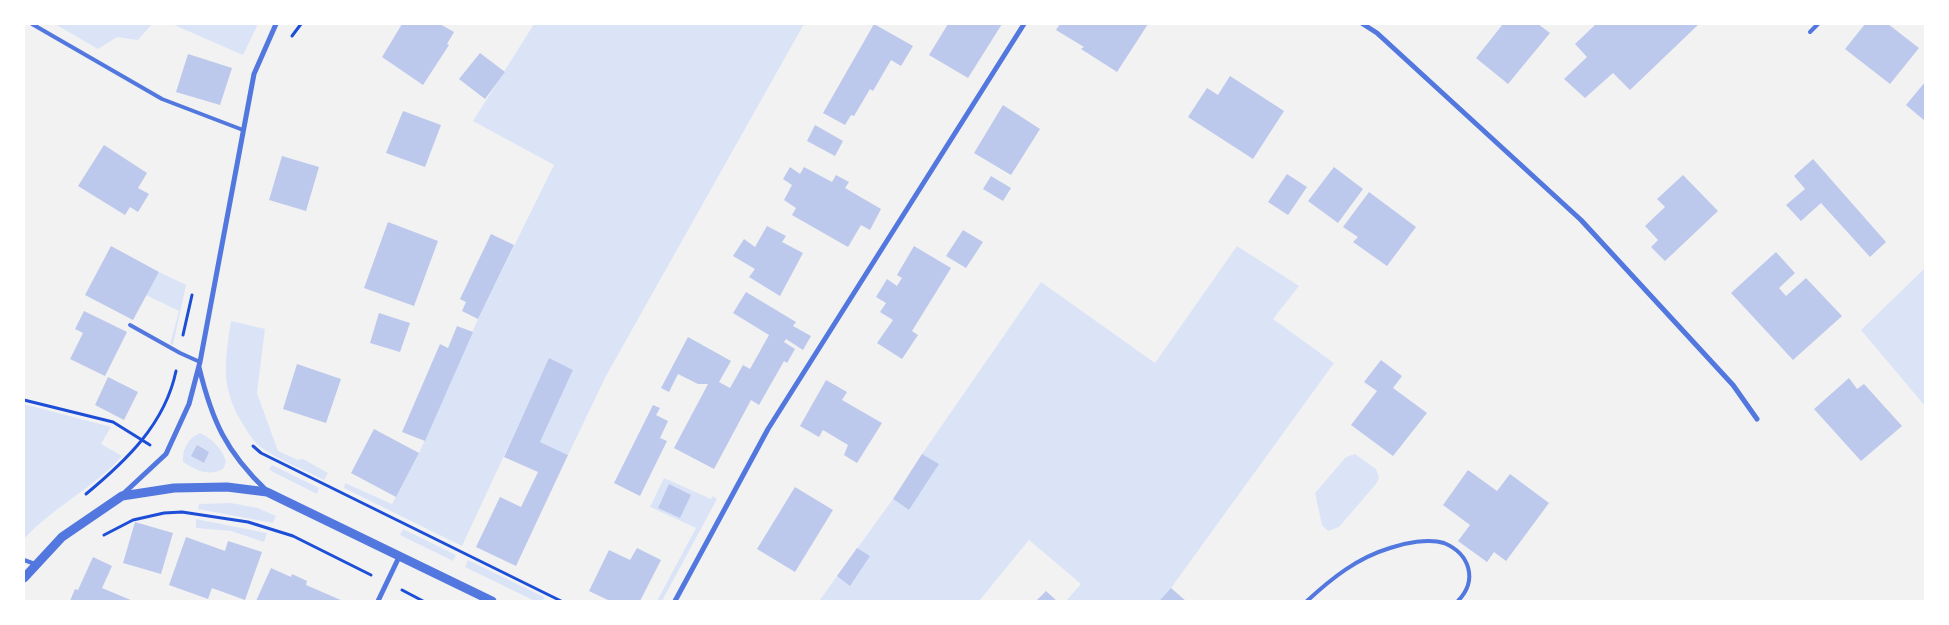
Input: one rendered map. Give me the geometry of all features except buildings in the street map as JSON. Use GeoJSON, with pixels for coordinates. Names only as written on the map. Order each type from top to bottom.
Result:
{"type":"FeatureCollection","features":[{"type":"Feature","properties":{"kind":"street"},"geometry":{"type":"LineString","coordinates":[[24,578],[35,564],[62,538],[122,496],[166,454],[189,404],[200,364],[254,74],[276,24]]}},
{"type":"Feature","properties":{"kind":"street"},"geometry":{"type":"LineString","coordinates":[[675,601],[768,429],[1024,24]]}},
{"type":"Feature","properties":{"kind":"street"},"geometry":{"type":"LineString","coordinates":[[1363,24],[1384,40],[1581,220],[1732,385],[1757,419]]}},
{"type":"Feature","properties":{"kind":"street"},"geometry":{"type":"LineString","coordinates":[[200,364],[209,408],[221,432],[246,471],[267,492]]}},
{"type":"Feature","properties":{"kind":"street"},"geometry":{"type":"LineString","coordinates":[[122,496],[174,488],[227,487],[267,492],[492,601]]}},
{"type":"Feature","properties":{"kind":"street"},"geometry":{"type":"LineString","coordinates":[[378,601],[400,555]]}},
{"type":"Feature","properties":{"kind":"lane"},"geometry":{"type":"LineString","coordinates":[[32,24],[162,99],[243,130]]}},
{"type":"Feature","properties":{"kind":"lane"},"geometry":{"type":"LineString","coordinates":[[1810,32],[1818,24]]}},
{"type":"Feature","properties":{"kind":"lane"},"geometry":{"type":"LineString","coordinates":[[130,325],[200,364]]}},
{"type":"Feature","properties":{"kind":"lane"},"geometry":{"type":"LineString","coordinates":[[1307,601],[1338,573],[1366,558],[1391,547],[1430,542],[1442,543],[1456,551],[1468,567],[1470,580],[1467,592],[1458,601]]}},
{"type":"Feature","properties":{"kind":"lane"},"geometry":{"type":"LineString","coordinates":[[24,560],[35,564]]}},
{"type":"Feature","properties":{"kind":"path"},"geometry":{"type":"LineString","coordinates":[[85,494],[127,459],[142,440],[166,402],[174,381],[192,293]]}},
{"type":"Feature","properties":{"kind":"path"},"geometry":{"type":"LineString","coordinates":[[24,400],[113,422],[166,454]]}},
{"type":"Feature","properties":{"kind":"path"},"geometry":{"type":"LineString","coordinates":[[249,442],[262,453],[561,601]]}},
{"type":"Feature","properties":{"kind":"path"},"geometry":{"type":"LineString","coordinates":[[97,539],[133,520],[164,513],[182,512],[248,522],[294,536],[424,601]]}},
{"type":"Feature","properties":{"kind":"shaded area"},"geometry":{"type":"Polygon","coordinates":[[[55,24],[152,24],[138,40],[117,37],[98,49],[55,24]]]}},
{"type":"Feature","properties":{"kind":"shaded area"},"geometry":{"type":"Polygon","coordinates":[[[172,24],[258,24],[243,55],[172,24]]]}},
{"type":"Feature","properties":{"kind":"shaded area"},"geometry":{"type":"Polygon","coordinates":[[[534,24],[804,24],[606,376],[568,455],[540,442],[573,370],[549,359],[462,546],[344,488],[345,483],[392,504],[419,453],[478,319],[554,165],[473,121],[534,24]]]}},
{"type":"Feature","properties":{"kind":"shaded area"},"geometry":{"type":"Polygon","coordinates":[[[1237,246],[1299,286],[1273,319],[1334,363],[1171,588],[1159,601],[1066,601],[1081,584],[1029,540],[979,601],[819,601],[893,499],[909,510],[938,465],[922,454],[1041,282],[1155,363],[1237,246]]]}},
{"type":"Feature","properties":{"kind":"shaded area"},"geometry":{"type":"Polygon","coordinates":[[[1925,268],[1925,406],[1861,330],[1925,268]]]}},
{"type":"Feature","properties":{"kind":"shaded area"},"geometry":{"type":"Polygon","coordinates":[[[159,272],[186,285],[173,345],[170,344],[179,311],[146,295],[159,272]]]}},
{"type":"Feature","properties":{"kind":"shaded area"},"geometry":{"type":"Polygon","coordinates":[[[231,321],[265,329],[257,393],[278,451],[298,460],[303,459],[328,473],[324,480],[266,451],[252,438],[241,421],[234,408],[227,384],[226,361],[231,321]]]}},
{"type":"Feature","properties":{"kind":"shaded area"},"geometry":{"type":"Polygon","coordinates":[[[24,404],[111,427],[101,444],[122,456],[99,478],[48,517],[24,539],[24,404]]]}},
{"type":"Feature","properties":{"kind":"shaded area"},"geometry":{"type":"Polygon","coordinates":[[[200,433],[213,441],[220,449],[226,462],[223,469],[207,472],[197,470],[183,462],[187,444],[200,433]]]}},
{"type":"Feature","properties":{"kind":"shaded area"},"geometry":{"type":"Polygon","coordinates":[[[1355,454],[1376,469],[1379,478],[1339,527],[1328,531],[1322,525],[1315,493],[1346,457],[1355,454]]]}},
{"type":"Feature","properties":{"kind":"shaded area"},"geometry":{"type":"Polygon","coordinates":[[[272,465],[319,488],[317,494],[273,472],[269,469],[272,465]]]}},
{"type":"Feature","properties":{"kind":"shaded area"},"geometry":{"type":"Polygon","coordinates":[[[664,478],[711,499],[713,496],[717,499],[662,601],[657,601],[696,528],[650,507],[664,478]]]}},
{"type":"Feature","properties":{"kind":"shaded area"},"geometry":{"type":"Polygon","coordinates":[[[231,503],[258,508],[276,516],[273,523],[198,509],[199,504],[231,503]]]}},
{"type":"Feature","properties":{"kind":"shaded area"},"geometry":{"type":"Polygon","coordinates":[[[196,519],[267,533],[264,542],[231,531],[196,528],[196,519]]]}},
{"type":"Feature","properties":{"kind":"shaded area"},"geometry":{"type":"Polygon","coordinates":[[[403,529],[456,555],[453,561],[400,535],[403,529]]]}},
{"type":"Feature","properties":{"kind":"shaded area"},"geometry":{"type":"Polygon","coordinates":[[[468,560],[544,597],[543,601],[535,601],[465,567],[468,560]]]}}]}
